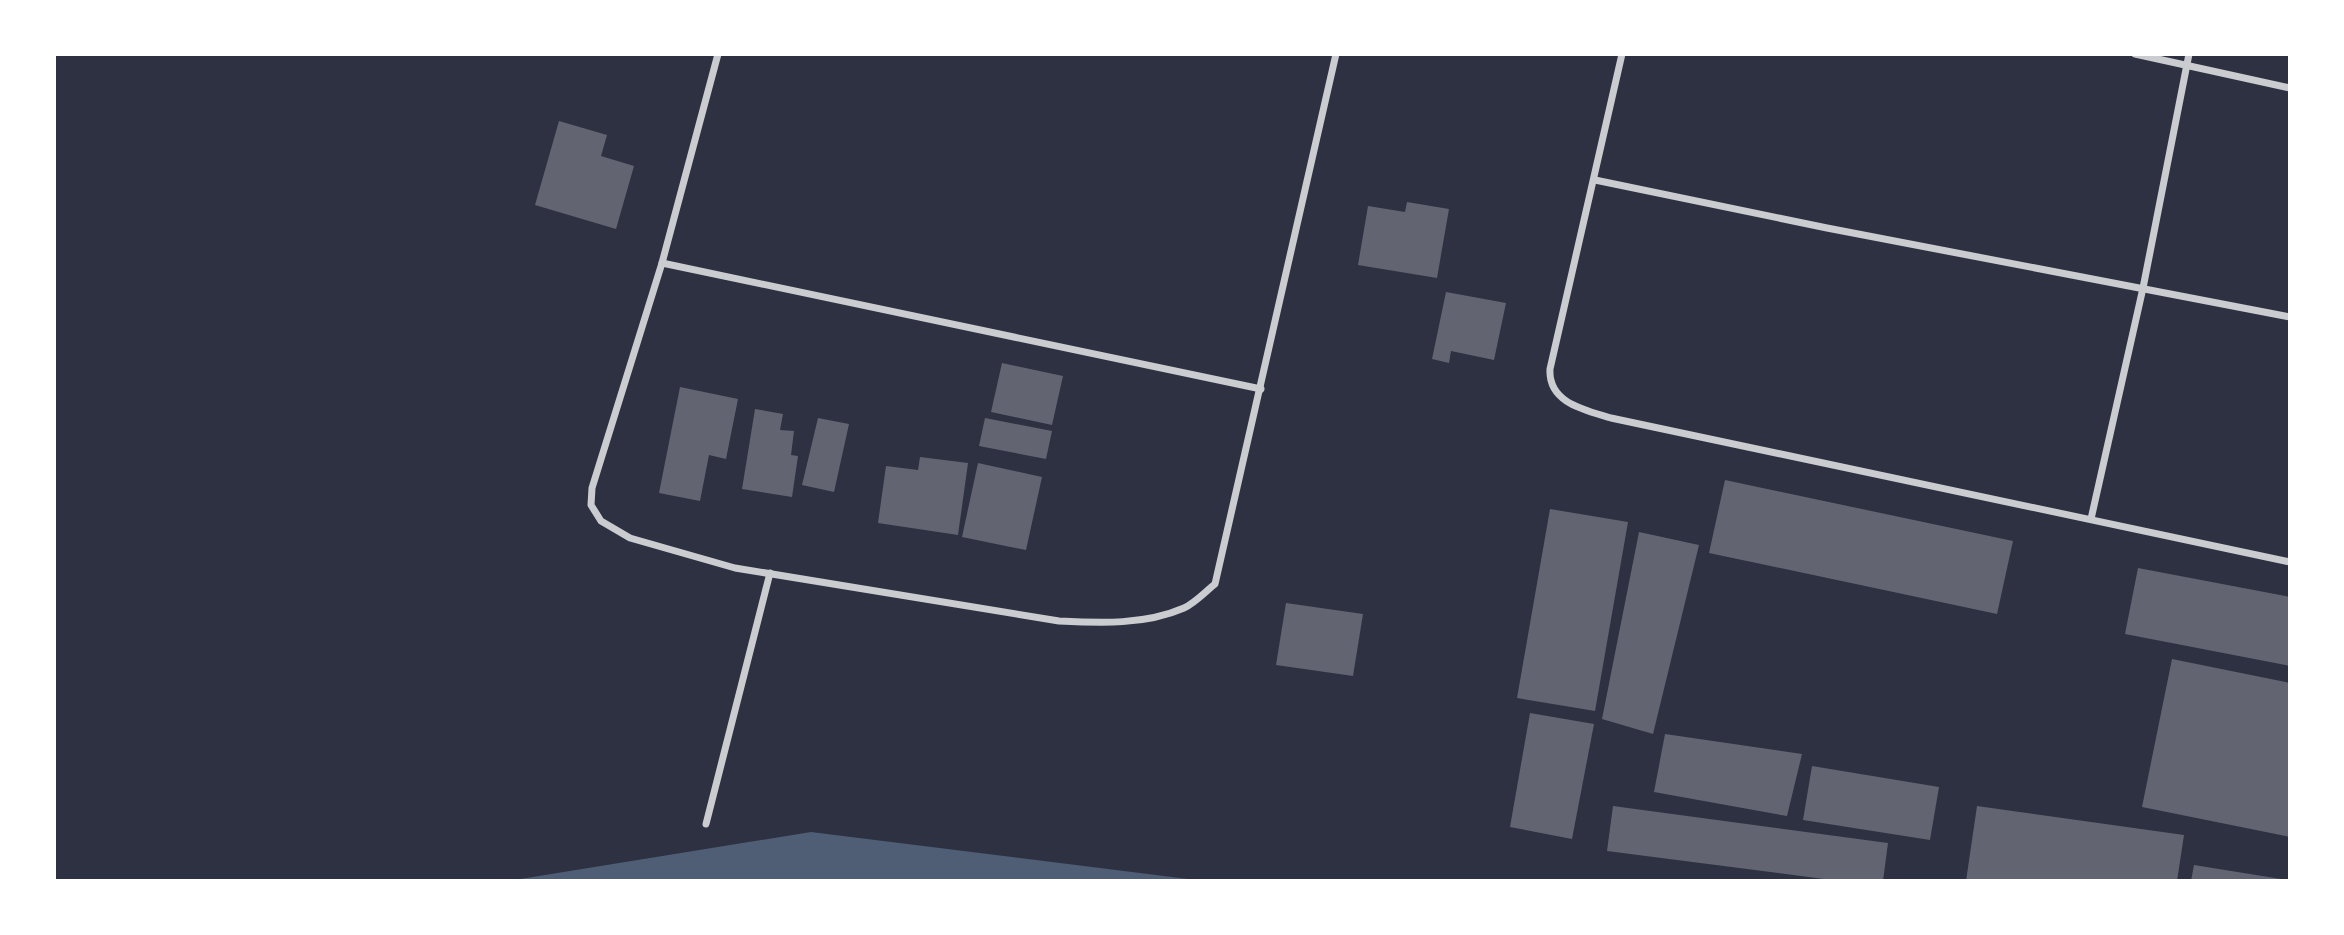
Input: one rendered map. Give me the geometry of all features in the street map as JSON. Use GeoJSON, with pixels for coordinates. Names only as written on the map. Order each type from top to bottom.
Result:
{"type":"FeatureCollection","features":[{"type":"Feature","properties":{"kind":"street"},"geometry":{"type":"LineString","coordinates":[[718,54],[662,263],[592,488],[591,505],[601,521],[630,538],[735,568],[1059,621],[1109,623],[1145,619],[1186,607],[1215,584],[1336,54]]}},
{"type":"Feature","properties":{"kind":"street"},"geometry":{"type":"LineString","coordinates":[[1622,54],[1550,369],[1550,380],[1556,392],[1571,405],[1611,418],[2290,562]]}},
{"type":"Feature","properties":{"kind":"street"},"geometry":{"type":"LineString","coordinates":[[2135,54],[2290,88]]}},
{"type":"Feature","properties":{"kind":"street"},"geometry":{"type":"LineString","coordinates":[[2091,519],[2143,288],[2189,54]]}},
{"type":"Feature","properties":{"kind":"street"},"geometry":{"type":"LineString","coordinates":[[1595,180],[1827,228],[2290,317]]}},
{"type":"Feature","properties":{"kind":"street"},"geometry":{"type":"LineString","coordinates":[[662,263],[1261,389]]}},
{"type":"Feature","properties":{"kind":"street"},"geometry":{"type":"LineString","coordinates":[[706,824],[770,573]]}},
{"type":"Feature","properties":{"kind":"water"},"geometry":{"type":"Polygon","coordinates":[[[811,832],[1204,881],[508,881],[811,832]]]}},
{"type":"Feature","properties":{"kind":"building"},"geometry":{"type":"Polygon","coordinates":[[[559,121],[607,135],[601,156],[634,166],[616,229],[535,205],[559,121]]]}},
{"type":"Feature","properties":{"kind":"building"},"geometry":{"type":"Polygon","coordinates":[[[1407,202],[1449,209],[1437,278],[1358,265],[1368,206],[1405,212],[1407,202]]]}},
{"type":"Feature","properties":{"kind":"building"},"geometry":{"type":"Polygon","coordinates":[[[1446,292],[1506,303],[1494,360],[1451,351],[1449,363],[1432,359],[1446,292]]]}},
{"type":"Feature","properties":{"kind":"building"},"geometry":{"type":"Polygon","coordinates":[[[1002,363],[1063,376],[1052,425],[991,412],[1002,363]]]}},
{"type":"Feature","properties":{"kind":"building"},"geometry":{"type":"Polygon","coordinates":[[[680,387],[738,399],[726,459],[709,455],[700,501],[659,493],[680,387]]]}},
{"type":"Feature","properties":{"kind":"building"},"geometry":{"type":"Polygon","coordinates":[[[755,409],[783,414],[780,430],[794,431],[791,455],[798,456],[792,497],[742,489],[755,409]]]}},
{"type":"Feature","properties":{"kind":"building"},"geometry":{"type":"Polygon","coordinates":[[[818,418],[849,424],[834,492],[802,485],[818,418]]]}},
{"type":"Feature","properties":{"kind":"building"},"geometry":{"type":"Polygon","coordinates":[[[985,418],[1052,431],[1046,459],[979,446],[985,418]]]}},
{"type":"Feature","properties":{"kind":"building"},"geometry":{"type":"Polygon","coordinates":[[[920,457],[968,463],[958,535],[878,523],[886,466],[918,470],[920,457]]]}},
{"type":"Feature","properties":{"kind":"building"},"geometry":{"type":"Polygon","coordinates":[[[978,463],[1042,477],[1026,550],[962,537],[978,463]]]}},
{"type":"Feature","properties":{"kind":"building"},"geometry":{"type":"Polygon","coordinates":[[[1725,480],[2013,541],[1997,614],[1709,553],[1725,480]]]}},
{"type":"Feature","properties":{"kind":"building"},"geometry":{"type":"Polygon","coordinates":[[[1550,509],[1628,522],[1595,711],[1517,698],[1550,509]]]}},
{"type":"Feature","properties":{"kind":"building"},"geometry":{"type":"Polygon","coordinates":[[[1639,532],[1699,545],[1653,734],[1602,719],[1639,532]]]}},
{"type":"Feature","properties":{"kind":"building"},"geometry":{"type":"Polygon","coordinates":[[[2138,568],[2290,597],[2290,666],[2125,634],[2138,568]]]}},
{"type":"Feature","properties":{"kind":"building"},"geometry":{"type":"Polygon","coordinates":[[[1286,603],[1363,614],[1353,676],[1276,665],[1286,603]]]}},
{"type":"Feature","properties":{"kind":"building"},"geometry":{"type":"Polygon","coordinates":[[[2172,659],[2290,683],[2290,837],[2142,807],[2172,659]]]}},
{"type":"Feature","properties":{"kind":"building"},"geometry":{"type":"Polygon","coordinates":[[[1530,713],[1594,724],[1572,839],[1510,827],[1530,713]]]}},
{"type":"Feature","properties":{"kind":"building"},"geometry":{"type":"Polygon","coordinates":[[[1665,734],[1802,754],[1787,816],[1654,792],[1665,734]]]}},
{"type":"Feature","properties":{"kind":"building"},"geometry":{"type":"Polygon","coordinates":[[[1812,766],[1939,787],[1930,840],[1803,820],[1812,766]]]}},
{"type":"Feature","properties":{"kind":"building"},"geometry":{"type":"Polygon","coordinates":[[[1613,806],[1888,843],[1883,881],[1839,881],[1607,851],[1613,806]]]}},
{"type":"Feature","properties":{"kind":"building"},"geometry":{"type":"Polygon","coordinates":[[[1977,806],[2184,835],[2177,881],[1966,881],[1977,806]]]}},
{"type":"Feature","properties":{"kind":"building"},"geometry":{"type":"Polygon","coordinates":[[[2194,865],[2281,879],[2281,881],[2191,881],[2194,865]]]}}]}
